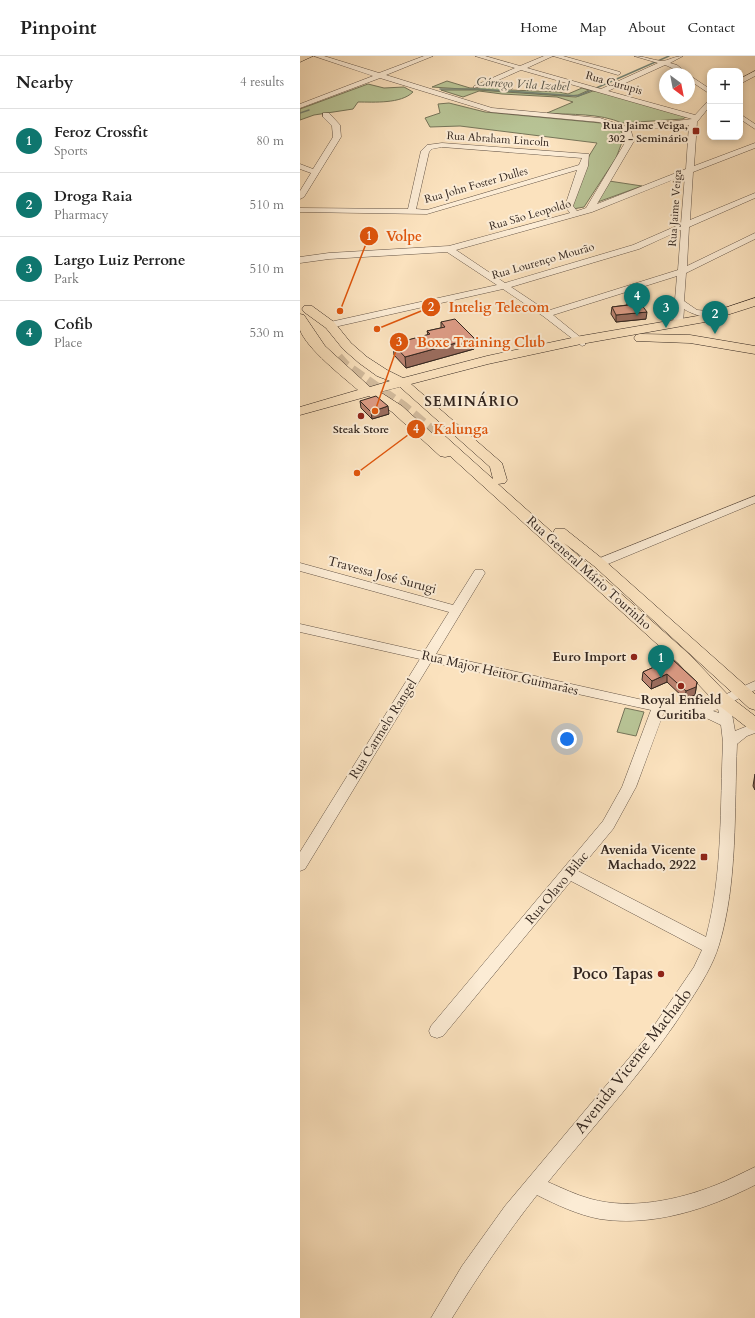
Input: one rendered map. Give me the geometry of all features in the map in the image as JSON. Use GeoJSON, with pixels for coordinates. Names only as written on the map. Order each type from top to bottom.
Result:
{"type":"FeatureCollection","features":[{"type":"Feature","properties":{"kind":"main road"},"geometry":{"type":"LineString","coordinates":[[300,59],[309,56]]}},
{"type":"Feature","properties":{"kind":"main road"},"geometry":{"type":"LineString","coordinates":[[300,411],[582,341],[678,324],[717,315],[755,302]]}},
{"type":"Feature","properties":{"kind":"main road"},"geometry":{"type":"LineString","coordinates":[[302,311],[330,325],[347,346],[362,360],[382,373],[404,384],[497,466],[495,482],[471,476],[397,408],[371,393],[339,368],[305,331],[302,311]]}},
{"type":"Feature","properties":{"kind":"main road"},"geometry":{"type":"LineString","coordinates":[[302,311],[335,349]]}},
{"type":"Feature","properties":{"kind":"main road"},"geometry":{"type":"LineString","coordinates":[[678,324],[681,334],[690,339]]}},
{"type":"Feature","properties":{"kind":"main road"},"geometry":{"type":"LineString","coordinates":[[582,341],[636,338],[690,339],[755,350]]}},
{"type":"Feature","properties":{"kind":"main road"},"geometry":{"type":"LineString","coordinates":[[300,417],[371,393]]}},
{"type":"Feature","properties":{"kind":"main road","name":"Rua General Mário Tourinho"},"geometry":{"type":"LineString","coordinates":[[445,438],[495,482],[684,659],[723,700],[755,725]]}},
{"type":"Feature","properties":{"kind":"main road","name":"Rua General Mário Tourinho"},"geometry":{"type":"LineString","coordinates":[[495,482],[599,563],[748,688]]}},
{"type":"Feature","properties":{"kind":"main road"},"geometry":{"type":"LineString","coordinates":[[748,688],[755,704]]}},
{"type":"Feature","properties":{"kind":"street"},"geometry":{"type":"LineString","coordinates":[[317,56],[491,110],[600,120],[627,129],[695,120],[708,104]]}},
{"type":"Feature","properties":{"kind":"street"},"geometry":{"type":"LineString","coordinates":[[301,106],[430,56]]}},
{"type":"Feature","properties":{"kind":"street","name":"Rua Curupis"},"geometry":{"type":"LineString","coordinates":[[478,56],[598,90],[695,120]]}},
{"type":"Feature","properties":{"kind":"street"},"geometry":{"type":"LineString","coordinates":[[476,87],[550,56]]}},
{"type":"Feature","properties":{"kind":"street"},"geometry":{"type":"LineString","coordinates":[[556,56],[618,73]]}},
{"type":"Feature","properties":{"kind":"street"},"geometry":{"type":"LineString","coordinates":[[637,56],[658,60],[678,68]]}},
{"type":"Feature","properties":{"kind":"street"},"geometry":{"type":"LineString","coordinates":[[598,90],[658,60],[680,56]]}},
{"type":"Feature","properties":{"kind":"street"},"geometry":{"type":"LineString","coordinates":[[743,80],[755,73]]}},
{"type":"Feature","properties":{"kind":"street"},"geometry":{"type":"LineString","coordinates":[[695,81],[707,90]]}},
{"type":"Feature","properties":{"kind":"street"},"geometry":{"type":"LineString","coordinates":[[486,82],[510,88]]}},
{"type":"Feature","properties":{"kind":"street"},"geometry":{"type":"LineString","coordinates":[[300,198],[314,172],[337,137],[336,125],[326,115]]}},
{"type":"Feature","properties":{"kind":"street"},"geometry":{"type":"LineString","coordinates":[[743,118],[755,127]]}},
{"type":"Feature","properties":{"kind":"street","name":"Rua Jaime Veiga"},"geometry":{"type":"LineString","coordinates":[[678,324],[695,120]]}},
{"type":"Feature","properties":{"kind":"street"},"geometry":{"type":"LineString","coordinates":[[588,210],[617,165],[630,141],[627,129]]}},
{"type":"Feature","properties":{"kind":"street","name":"Rua Abraham Lincoln"},"geometry":{"type":"LineString","coordinates":[[411,212],[425,151],[430,146],[442,145],[586,156],[584,166]]}},
{"type":"Feature","properties":{"kind":"street","name":"Rua São Leopoldo"},"geometry":{"type":"LineString","coordinates":[[300,260],[329,256],[449,249],[588,210],[755,145]]}},
{"type":"Feature","properties":{"kind":"street"},"geometry":{"type":"LineString","coordinates":[[300,166],[314,172]]}},
{"type":"Feature","properties":{"kind":"street"},"geometry":{"type":"LineString","coordinates":[[576,214],[569,206],[584,166]]}},
{"type":"Feature","properties":{"kind":"street","name":"Rua John Foster Dulles"},"geometry":{"type":"LineString","coordinates":[[300,210],[427,212],[584,166]]}},
{"type":"Feature","properties":{"kind":"street","name":"Rua Lourenço Mourão"},"geometry":{"type":"LineString","coordinates":[[330,325],[504,286],[636,247],[755,195]]}},
{"type":"Feature","properties":{"kind":"street"},"geometry":{"type":"LineString","coordinates":[[546,314],[683,271],[755,236]]}},
{"type":"Feature","properties":{"kind":"street"},"geometry":{"type":"LineString","coordinates":[[449,249],[546,314],[582,341]]}},
{"type":"Feature","properties":{"kind":"street"},"geometry":{"type":"LineString","coordinates":[[680,302],[695,312],[717,315]]}},
{"type":"Feature","properties":{"kind":"street"},"geometry":{"type":"LineString","coordinates":[[599,563],[755,500]]}},
{"type":"Feature","properties":{"kind":"street","name":"Travessa José Surugi"},"geometry":{"type":"LineString","coordinates":[[300,567],[457,610]]}},
{"type":"Feature","properties":{"kind":"street","name":"Rua Carmelo Rangel"},"geometry":{"type":"LineString","coordinates":[[300,864],[479,574]]}},
{"type":"Feature","properties":{"kind":"street","name":"Rua Major Heitor Guimarães"},"geometry":{"type":"LineString","coordinates":[[300,628],[659,707],[702,712],[727,723]]}},
{"type":"Feature","properties":{"kind":"street"},"geometry":{"type":"LineString","coordinates":[[702,712],[748,688]]}},
{"type":"Feature","properties":{"kind":"street","name":"Avenida Vicente Machado"},"geometry":{"type":"LineString","coordinates":[[441,1318],[489,1243],[534,1185],[659,1032],[693,984],[711,947],[723,896],[730,742],[723,700]]}},
{"type":"Feature","properties":{"kind":"street","name":"Rua Olavo Bilac"},"geometry":{"type":"LineString","coordinates":[[437,1031],[608,825],[619,807],[637,766],[659,707]]}},
{"type":"Feature","properties":{"kind":"street"},"geometry":{"type":"LineString","coordinates":[[730,742],[742,733],[755,728]]}},
{"type":"Feature","properties":{"kind":"street"},"geometry":{"type":"LineString","coordinates":[[569,873],[711,947]]}},
{"type":"Feature","properties":{"kind":"street"},"geometry":{"type":"LineString","coordinates":[[534,1185],[578,1204],[598,1209],[636,1212],[690,1202],[731,1188],[755,1176]]}},
{"type":"Feature","properties":{"kind":"green space"},"geometry":{"type":"Polygon","coordinates":[[[447,81],[470,88],[479,88],[488,84],[511,90],[559,92],[568,94],[582,88],[589,90],[578,95],[568,96],[432,87],[447,81]]]}},
{"type":"Feature","properties":{"kind":"green space"},"geometry":{"type":"Polygon","coordinates":[[[368,84],[384,88],[404,87],[413,92],[402,99],[379,102],[358,102],[353,109],[314,115],[300,120],[300,109],[368,84]]]}},
{"type":"Feature","properties":{"kind":"green space"},"geometry":{"type":"Polygon","coordinates":[[[441,90],[478,90],[576,97],[593,91],[598,91],[687,116],[683,119],[622,123],[595,116],[547,113],[573,102],[557,97],[502,94],[479,91],[463,97],[441,90]]]}},
{"type":"Feature","properties":{"kind":"green space"},"geometry":{"type":"Polygon","coordinates":[[[449,103],[485,112],[601,123],[621,131],[624,137],[616,158],[584,207],[573,209],[572,207],[589,156],[597,143],[460,126],[430,127],[425,118],[440,113],[438,104],[449,103]]]}},
{"type":"Feature","properties":{"kind":"green space"},"geometry":{"type":"Polygon","coordinates":[[[609,181],[642,186],[595,203],[609,181]]]}},
{"type":"Feature","properties":{"kind":"green space"},"geometry":{"type":"Polygon","coordinates":[[[625,708],[644,712],[636,736],[617,732],[625,708]]]}},
{"type":"Feature","properties":{"kind":"building"},"geometry":{"type":"Polygon","coordinates":[[[638,300],[647,312],[616,315],[612,307],[629,305],[627,303],[638,300]]]}},
{"type":"Feature","properties":{"kind":"building"},"geometry":{"type":"Polygon","coordinates":[[[455,319],[474,338],[405,357],[393,344],[430,334],[427,331],[445,327],[441,322],[455,319]]]}},
{"type":"Feature","properties":{"kind":"building"},"geometry":{"type":"Polygon","coordinates":[[[376,396],[388,406],[371,412],[360,401],[376,396]]]}},
{"type":"Feature","properties":{"kind":"building"},"geometry":{"type":"Polygon","coordinates":[[[672,659],[697,682],[696,687],[686,691],[667,674],[652,681],[643,672],[672,659]]]}},
{"type":"Feature","properties":{"kind":"waterway","name":"Córrego Vila Izabel"},"geometry":{"type":"LineString","coordinates":[[440,89],[478,89],[578,96],[669,56]]}},
{"type":"Feature","properties":{"kind":"waterway","name":"Córrego Vila Izabel"},"geometry":{"type":"LineString","coordinates":[[300,113],[309,110]]}},
{"type":"Feature","properties":{"kind":"tunnel"},"geometry":{"type":"LineString","coordinates":[[337,358],[344,366],[402,407],[440,439]]}},
{"type":"Feature","properties":{"kind":"place","name":"Rua Jaime Veiga, 302 - Seminário"},"geometry":{"type":"Point","coordinates":[696,131]}},
{"type":"Feature","properties":{"kind":"place","name":"Volpe"},"geometry":{"type":"Point","coordinates":[340,311]}},
{"type":"Feature","properties":{"kind":"place","name":"Cofib"},"geometry":{"type":"Point","coordinates":[637,316]}},
{"type":"Feature","properties":{"kind":"place","name":"Largo Luiz Perrone"},"geometry":{"type":"Point","coordinates":[666,328]}},
{"type":"Feature","properties":{"kind":"place","name":"Intelig Telecom"},"geometry":{"type":"Point","coordinates":[377,329]}},
{"type":"Feature","properties":{"kind":"place","name":"Droga Raia"},"geometry":{"type":"Point","coordinates":[715,334]}},
{"type":"Feature","properties":{"kind":"place","name":"Boxe Training Club"},"geometry":{"type":"Point","coordinates":[375,411]}},
{"type":"Feature","properties":{"kind":"place","name":"Steak Store"},"geometry":{"type":"Point","coordinates":[361,416]}},
{"type":"Feature","properties":{"kind":"place","name":"Kalunga"},"geometry":{"type":"Point","coordinates":[357,473]}},
{"type":"Feature","properties":{"kind":"place","name":"Euro Import"},"geometry":{"type":"Point","coordinates":[634,657]}},
{"type":"Feature","properties":{"kind":"place","name":"Feroz Crossfit"},"geometry":{"type":"Point","coordinates":[661,678]}},
{"type":"Feature","properties":{"kind":"place","name":"Royal Enfield Curitiba"},"geometry":{"type":"Point","coordinates":[681,686]}},
{"type":"Feature","properties":{"kind":"place","name":"Avenida Vicente Machado, 2922"},"geometry":{"type":"Point","coordinates":[704,857]}},
{"type":"Feature","properties":{"kind":"place","name":"Poco Tapas"},"geometry":{"type":"Point","coordinates":[661,974]}},
{"type":"Feature","properties":{"kind":"district","name":"SEMINÁRIO"},"geometry":{"type":"Point","coordinates":[472,401]}}]}
